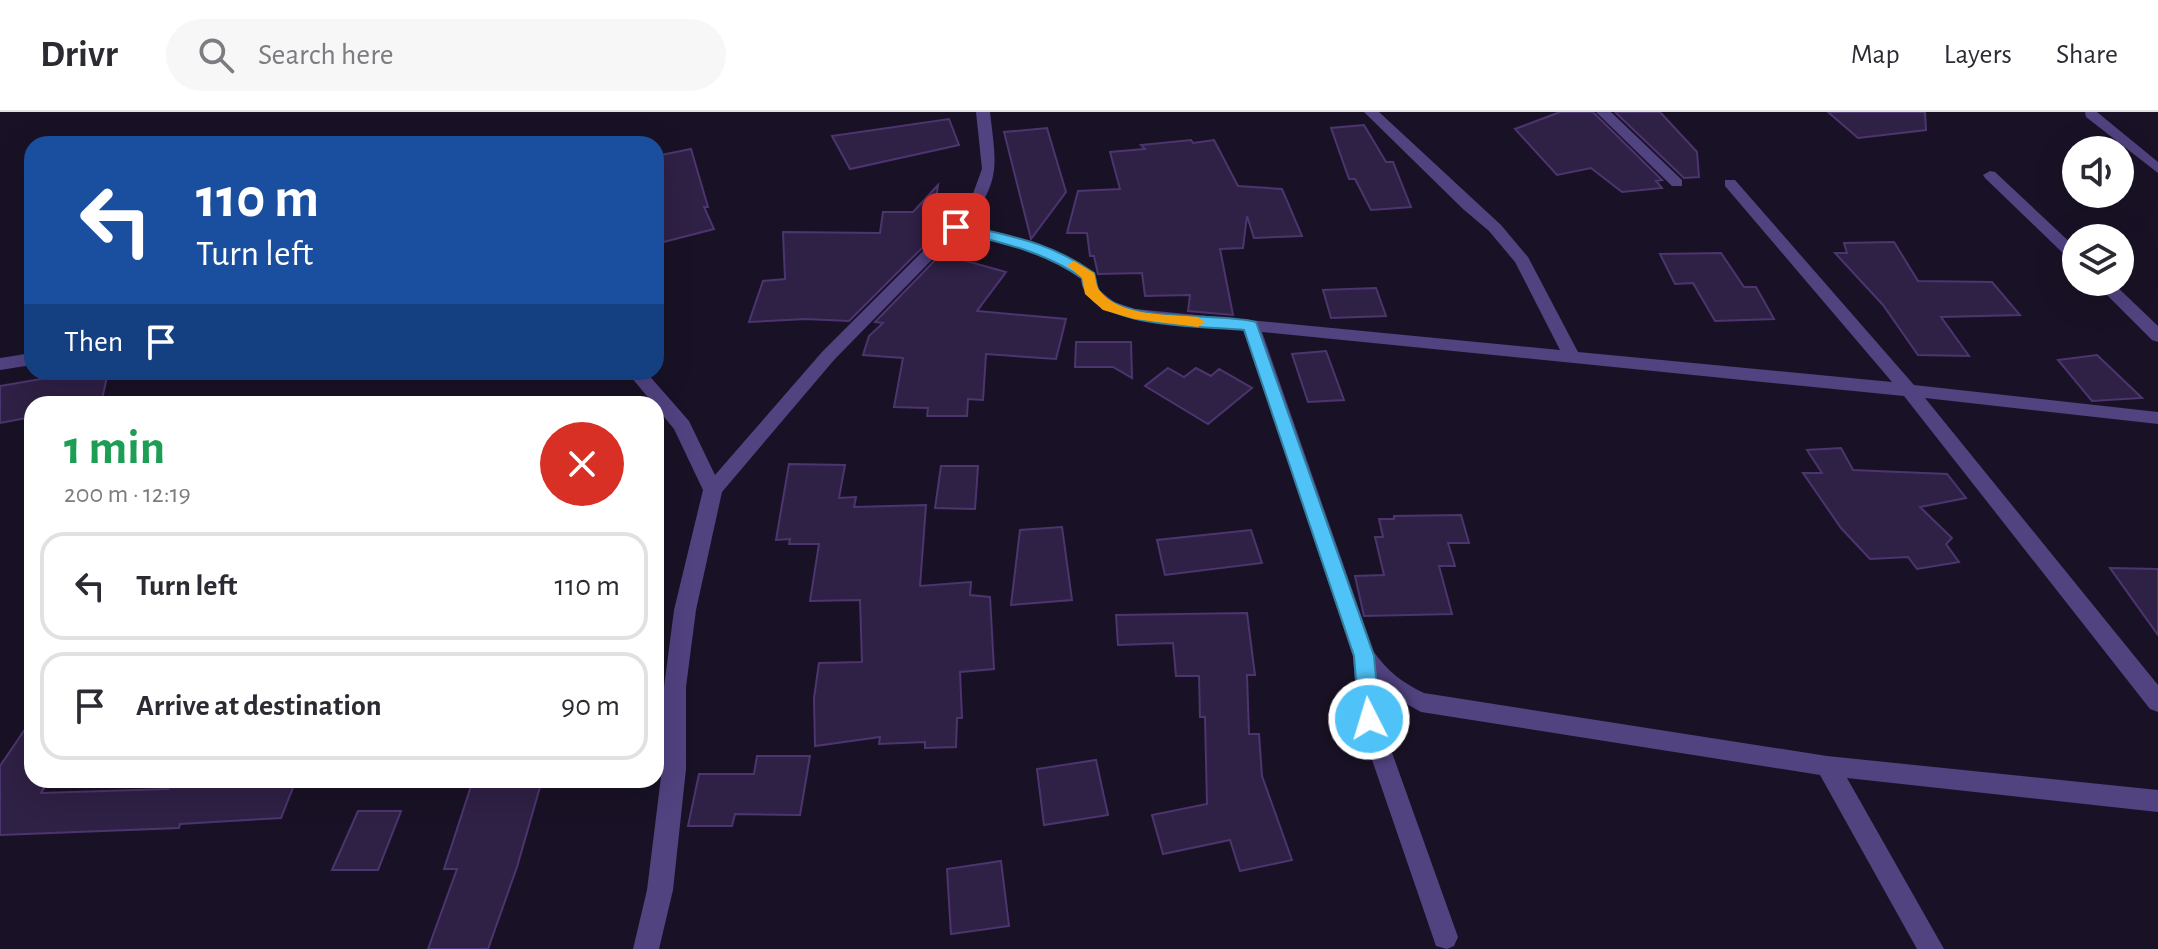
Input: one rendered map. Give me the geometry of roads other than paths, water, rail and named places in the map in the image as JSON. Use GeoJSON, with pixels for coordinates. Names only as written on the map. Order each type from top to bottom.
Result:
{"type":"FeatureCollection","features":[{"type":"Feature","properties":{"kind":"street"},"geometry":{"type":"LineString","coordinates":[[646,949],[662,875],[674,769],[675,687],[685,610],[713,490],[828,356],[956,227],[978,200],[989,169],[983,112]]}},
{"type":"Feature","properties":{"kind":"street"},"geometry":{"type":"LineString","coordinates":[[1371,112],[1495,228],[1522,260],[1572,357]]}},
{"type":"Feature","properties":{"kind":"street"},"geometry":{"type":"LineString","coordinates":[[1603,112],[1677,183]]}},
{"type":"Feature","properties":{"kind":"street"},"geometry":{"type":"LineString","coordinates":[[2091,114],[2158,169]]}},
{"type":"Feature","properties":{"kind":"street"},"geometry":{"type":"LineString","coordinates":[[1990,175],[2062,244]]}},
{"type":"Feature","properties":{"kind":"street"},"geometry":{"type":"LineString","coordinates":[[1730,183],[1909,390],[2158,702]]}},
{"type":"Feature","properties":{"kind":"street"},"geometry":{"type":"LineString","coordinates":[[956,227],[1030,245],[1063,258],[1089,277],[1090,291],[1108,306],[1134,314],[1909,390],[2158,418]]}},
{"type":"Feature","properties":{"kind":"street"},"geometry":{"type":"LineString","coordinates":[[2117,296],[2158,336]]}},
{"type":"Feature","properties":{"kind":"street"},"geometry":{"type":"LineString","coordinates":[[1251,326],[1364,656],[1369,719],[1445,937]]}},
{"type":"Feature","properties":{"kind":"street"},"geometry":{"type":"LineString","coordinates":[[0,364],[24,360]]}},
{"type":"Feature","properties":{"kind":"street"},"geometry":{"type":"LineString","coordinates":[[643,380],[656,396]]}},
{"type":"Feature","properties":{"kind":"street"},"geometry":{"type":"LineString","coordinates":[[664,405],[682,426],[713,490]]}},
{"type":"Feature","properties":{"kind":"street"},"geometry":{"type":"LineString","coordinates":[[1364,656],[1385,683],[1421,702],[1827,766],[2158,801]]}},
{"type":"Feature","properties":{"kind":"street"},"geometry":{"type":"LineString","coordinates":[[1827,766],[1931,949]]}}]}
